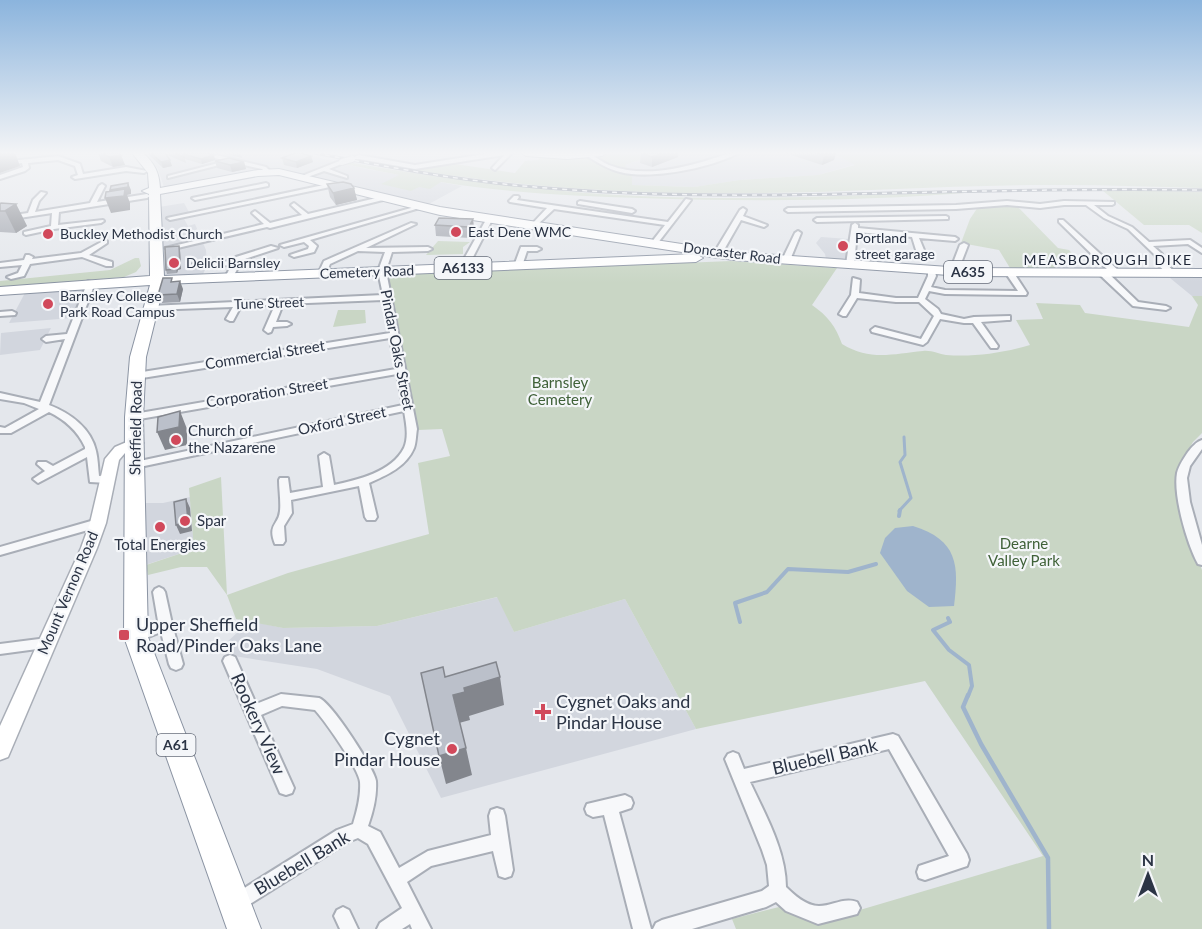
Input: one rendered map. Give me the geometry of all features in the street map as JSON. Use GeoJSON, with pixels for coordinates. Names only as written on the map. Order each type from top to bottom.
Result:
{"type":"FeatureCollection","features":[{"type":"Feature","properties":{"kind":"highway","name":"Sheffield Road"},"geometry":{"type":"LineString","coordinates":[[136,637],[134,417],[138,357],[150,305],[156,196]]}},
{"type":"Feature","properties":{"kind":"highway","name":"Doncaster Road"},"geometry":{"type":"LineString","coordinates":[[378,196],[420,207],[656,243],[705,255]]}},
{"type":"Feature","properties":{"kind":"highway","name":"Cemetery Road"},"geometry":{"type":"LineString","coordinates":[[151,275],[229,277],[322,274],[705,255]]}},
{"type":"Feature","properties":{"kind":"highway","name":"A6133"},"geometry":{"type":"LineString","coordinates":[[705,255],[734,256]]}},
{"type":"Feature","properties":{"kind":"highway","name":"Doncaster Road"},"geometry":{"type":"LineString","coordinates":[[734,256],[954,271],[1202,273]]}},
{"type":"Feature","properties":{"kind":"highway","name":"A6133"},"geometry":{"type":"LineString","coordinates":[[0,291],[111,282],[151,275]]}},
{"type":"Feature","properties":{"kind":"highway","name":"A61"},"geometry":{"type":"LineString","coordinates":[[136,637],[240,916]]}},
{"type":"Feature","properties":{"kind":"street"},"geometry":{"type":"LineString","coordinates":[[31,214],[40,196]]}},
{"type":"Feature","properties":{"kind":"street"},"geometry":{"type":"LineString","coordinates":[[93,204],[97,196]]}},
{"type":"Feature","properties":{"kind":"street"},"geometry":{"type":"LineString","coordinates":[[0,219],[140,196]]}},
{"type":"Feature","properties":{"kind":"street"},"geometry":{"type":"LineString","coordinates":[[195,198],[204,196]]}},
{"type":"Feature","properties":{"kind":"street"},"geometry":{"type":"LineString","coordinates":[[213,196],[220,208]]}},
{"type":"Feature","properties":{"kind":"street"},"geometry":{"type":"LineString","coordinates":[[170,218],[277,196]]}},
{"type":"Feature","properties":{"kind":"street"},"geometry":{"type":"LineString","coordinates":[[516,197],[512,201],[670,224]]}},
{"type":"Feature","properties":{"kind":"street"},"geometry":{"type":"LineString","coordinates":[[169,248],[385,198]]}},
{"type":"Feature","properties":{"kind":"street"},"geometry":{"type":"LineString","coordinates":[[656,243],[688,200]]}},
{"type":"Feature","properties":{"kind":"street"},"geometry":{"type":"LineString","coordinates":[[573,210],[582,201],[632,211]]}},
{"type":"Feature","properties":{"kind":"street"},"geometry":{"type":"LineString","coordinates":[[626,218],[640,202]]}},
{"type":"Feature","properties":{"kind":"street"},"geometry":{"type":"LineString","coordinates":[[793,208],[997,204],[1040,206],[1112,203]]}},
{"type":"Feature","properties":{"kind":"street"},"geometry":{"type":"LineString","coordinates":[[997,204],[1005,210]]}},
{"type":"Feature","properties":{"kind":"street"},"geometry":{"type":"LineString","coordinates":[[1089,204],[1106,217],[1130,228],[1158,254],[1161,263],[1172,273]]}},
{"type":"Feature","properties":{"kind":"street"},"geometry":{"type":"LineString","coordinates":[[294,205],[309,217]]}},
{"type":"Feature","properties":{"kind":"street"},"geometry":{"type":"LineString","coordinates":[[284,245],[420,207]]}},
{"type":"Feature","properties":{"kind":"street"},"geometry":{"type":"LineString","coordinates":[[534,225],[552,207]]}},
{"type":"Feature","properties":{"kind":"street"},"geometry":{"type":"LineString","coordinates":[[54,227],[56,210]]}},
{"type":"Feature","properties":{"kind":"street"},"geometry":{"type":"LineString","coordinates":[[255,213],[270,226]]}},
{"type":"Feature","properties":{"kind":"street"},"geometry":{"type":"LineString","coordinates":[[705,255],[741,214],[764,225]]}},
{"type":"Feature","properties":{"kind":"street"},"geometry":{"type":"LineString","coordinates":[[468,259],[490,218]]}},
{"type":"Feature","properties":{"kind":"street"},"geometry":{"type":"LineString","coordinates":[[817,220],[945,218]]}},
{"type":"Feature","properties":{"kind":"street"},"geometry":{"type":"LineString","coordinates":[[850,264],[855,230],[853,220]]}},
{"type":"Feature","properties":{"kind":"street"},"geometry":{"type":"LineString","coordinates":[[26,233],[101,221]]}},
{"type":"Feature","properties":{"kind":"street"},"geometry":{"type":"LineString","coordinates":[[1061,221],[1136,304],[1166,308]]}},
{"type":"Feature","properties":{"kind":"street"},"geometry":{"type":"LineString","coordinates":[[322,274],[327,263],[413,224]]}},
{"type":"Feature","properties":{"kind":"street"},"geometry":{"type":"LineString","coordinates":[[855,230],[955,239]]}},
{"type":"Feature","properties":{"kind":"street"},"geometry":{"type":"LineString","coordinates":[[786,260],[798,233]]}},
{"type":"Feature","properties":{"kind":"street"},"geometry":{"type":"LineString","coordinates":[[915,236],[920,250]]}},
{"type":"Feature","properties":{"kind":"street"},"geometry":{"type":"LineString","coordinates":[[294,255],[311,250],[313,246],[306,240]]}},
{"type":"Feature","properties":{"kind":"street"},"geometry":{"type":"LineString","coordinates":[[83,255],[105,242]]}},
{"type":"Feature","properties":{"kind":"street"},"geometry":{"type":"LineString","coordinates":[[1147,244],[1190,242],[1202,251]]}},
{"type":"Feature","properties":{"kind":"street"},"geometry":{"type":"LineString","coordinates":[[954,271],[964,245]]}},
{"type":"Feature","properties":{"kind":"street"},"geometry":{"type":"LineString","coordinates":[[195,265],[239,260],[274,248]]}},
{"type":"Feature","properties":{"kind":"street"},"geometry":{"type":"LineString","coordinates":[[382,271],[389,249]]}},
{"type":"Feature","properties":{"kind":"street"},"geometry":{"type":"LineString","coordinates":[[355,250],[428,249]]}},
{"type":"Feature","properties":{"kind":"street"},"geometry":{"type":"LineString","coordinates":[[518,266],[524,249],[537,249]]}},
{"type":"Feature","properties":{"kind":"street"},"geometry":{"type":"LineString","coordinates":[[0,265],[29,257],[83,255],[109,264]]}},
{"type":"Feature","properties":{"kind":"street"},"geometry":{"type":"LineString","coordinates":[[11,277],[21,274],[29,257]]}},
{"type":"Feature","properties":{"kind":"street"},"geometry":{"type":"LineString","coordinates":[[229,277],[239,260]]}},
{"type":"Feature","properties":{"kind":"street"},"geometry":{"type":"LineString","coordinates":[[921,300],[932,276],[931,269]]}},
{"type":"Feature","properties":{"kind":"street","name":"Pindar Oaks Street"},"geometry":{"type":"LineString","coordinates":[[363,480],[389,471],[409,453],[412,444],[412,429],[382,271]]}},
{"type":"Feature","properties":{"kind":"street"},"geometry":{"type":"LineString","coordinates":[[927,288],[945,292],[1023,293],[1009,272]]}},
{"type":"Feature","properties":{"kind":"street"},"geometry":{"type":"LineString","coordinates":[[843,314],[855,295],[856,280]]}},
{"type":"Feature","properties":{"kind":"street"},"geometry":{"type":"LineString","coordinates":[[0,430],[7,431],[46,407],[91,283]]}},
{"type":"Feature","properties":{"kind":"street"},"geometry":{"type":"LineString","coordinates":[[855,295],[896,300],[921,300],[938,316],[956,321],[1007,318]]}},
{"type":"Feature","properties":{"kind":"street","name":"Tune Street"},"geometry":{"type":"LineString","coordinates":[[150,305],[280,303],[387,297]]}},
{"type":"Feature","properties":{"kind":"street"},"geometry":{"type":"LineString","coordinates":[[280,303],[269,327],[287,324]]}},
{"type":"Feature","properties":{"kind":"street"},"geometry":{"type":"LineString","coordinates":[[230,319],[238,304]]}},
{"type":"Feature","properties":{"kind":"street"},"geometry":{"type":"LineString","coordinates":[[0,314],[12,313]]}},
{"type":"Feature","properties":{"kind":"street"},"geometry":{"type":"LineString","coordinates":[[875,330],[922,342],[938,316]]}},
{"type":"Feature","properties":{"kind":"street"},"geometry":{"type":"LineString","coordinates":[[974,319],[994,346]]}},
{"type":"Feature","properties":{"kind":"street","name":"Commercial Street"},"geometry":{"type":"LineString","coordinates":[[136,376],[394,335]]}},
{"type":"Feature","properties":{"kind":"street"},"geometry":{"type":"LineString","coordinates":[[46,339],[70,336]]}},
{"type":"Feature","properties":{"kind":"street","name":"Corporation Street"},"geometry":{"type":"LineString","coordinates":[[134,417],[400,371]]}},
{"type":"Feature","properties":{"kind":"street"},"geometry":{"type":"LineString","coordinates":[[0,396],[46,407],[76,425],[91,450],[94,480],[108,480]]}},
{"type":"Feature","properties":{"kind":"street","name":"Oxford Street"},"geometry":{"type":"LineString","coordinates":[[135,465],[407,407]]}},
{"type":"Feature","properties":{"kind":"street","name":"Mount Vernon Road"},"geometry":{"type":"LineString","coordinates":[[0,750],[98,523],[114,456],[136,443]]}},
{"type":"Feature","properties":{"kind":"street"},"geometry":{"type":"LineString","coordinates":[[1202,443],[1189,458],[1182,472],[1187,514],[1202,561]]}},
{"type":"Feature","properties":{"kind":"street"},"geometry":{"type":"LineString","coordinates":[[38,478],[91,450]]}},
{"type":"Feature","properties":{"kind":"street"},"geometry":{"type":"LineString","coordinates":[[324,456],[329,488]]}},
{"type":"Feature","properties":{"kind":"street"},"geometry":{"type":"LineString","coordinates":[[42,464],[52,471]]}},
{"type":"Feature","properties":{"kind":"street"},"geometry":{"type":"LineString","coordinates":[[279,542],[278,526],[286,513],[284,480]]}},
{"type":"Feature","properties":{"kind":"street"},"geometry":{"type":"LineString","coordinates":[[286,497],[363,480],[371,517]]}},
{"type":"Feature","properties":{"kind":"street"},"geometry":{"type":"LineString","coordinates":[[0,551],[98,523]]}},
{"type":"Feature","properties":{"kind":"street"},"geometry":{"type":"LineString","coordinates":[[159,592],[176,664]]}},
{"type":"Feature","properties":{"kind":"street"},"geometry":{"type":"LineString","coordinates":[[136,637],[165,624]]}},
{"type":"Feature","properties":{"kind":"street"},"geometry":{"type":"LineString","coordinates":[[0,650],[47,643]]}},
{"type":"Feature","properties":{"kind":"street","name":"Rookery View"},"geometry":{"type":"LineString","coordinates":[[230,661],[286,788]]}},
{"type":"Feature","properties":{"kind":"street"},"geometry":{"type":"LineString","coordinates":[[254,712],[280,700],[319,704],[335,723],[368,779],[366,808],[359,830]]}},
{"type":"Feature","properties":{"kind":"street","name":"Bluebell Bank"},"geometry":{"type":"LineString","coordinates":[[740,777],[893,741],[961,860],[925,872]]}},
{"type":"Feature","properties":{"kind":"street"},"geometry":{"type":"LineString","coordinates":[[669,928],[766,898],[777,891],[779,879],[775,864],[733,759]]}},
{"type":"Feature","properties":{"kind":"street"},"geometry":{"type":"LineString","coordinates":[[609,806],[642,929]]}},
{"type":"Feature","properties":{"kind":"street"},"geometry":{"type":"LineString","coordinates":[[497,816],[506,870]]}},
{"type":"Feature","properties":{"kind":"street","name":"Bluebell Bank"},"geometry":{"type":"LineString","coordinates":[[240,916],[343,836],[359,830],[374,838],[422,929]]}},
{"type":"Feature","properties":{"kind":"street"},"geometry":{"type":"LineString","coordinates":[[396,879],[428,859],[500,841]]}},
{"type":"Feature","properties":{"kind":"street"},"geometry":{"type":"LineString","coordinates":[[777,891],[792,905],[818,915],[851,908]]}},
{"type":"Feature","properties":{"kind":"street"},"geometry":{"type":"LineString","coordinates":[[386,929],[413,911]]}},
{"type":"Feature","properties":{"kind":"shaded area"},"geometry":{"type":"Polygon","coordinates":[[[391,196],[443,196],[427,205],[391,196]]]}},
{"type":"Feature","properties":{"kind":"shaded area"},"geometry":{"type":"Polygon","coordinates":[[[184,203],[189,212],[183,217],[188,226],[195,224],[206,250],[207,266],[202,276],[162,278],[159,207],[184,203]]]}},
{"type":"Feature","properties":{"kind":"shaded area"},"geometry":{"type":"Polygon","coordinates":[[[821,237],[849,239],[847,257],[841,260],[826,259],[825,254],[816,243],[821,237]]]}},
{"type":"Feature","properties":{"kind":"shaded area"},"geometry":{"type":"Polygon","coordinates":[[[1170,278],[1202,278],[1202,296],[1192,296],[1170,278]]]}},
{"type":"Feature","properties":{"kind":"shaded area","name":"Barnsley College Park Road Campus"},"geometry":{"type":"Polygon","coordinates":[[[85,287],[72,318],[9,323],[26,291],[85,287]]]}},
{"type":"Feature","properties":{"kind":"shaded area"},"geometry":{"type":"Polygon","coordinates":[[[51,328],[40,350],[0,355],[1,333],[51,328]]]}},
{"type":"Feature","properties":{"kind":"shaded area"},"geometry":{"type":"Polygon","coordinates":[[[190,497],[194,549],[142,566],[142,503],[163,503],[190,497]]]}},
{"type":"Feature","properties":{"kind":"shaded area","name":"Cygnet Oaks and Pindar House"},"geometry":{"type":"Polygon","coordinates":[[[498,597],[514,632],[625,599],[696,729],[441,798],[390,696],[317,669],[234,656],[227,642],[250,621],[283,628],[377,626],[498,597]]]}},
{"type":"Feature","properties":{"kind":"green space"},"geometry":{"type":"Polygon","coordinates":[[[602,196],[908,196],[768,200],[602,196]]]}},
{"type":"Feature","properties":{"kind":"green space"},"geometry":{"type":"Polygon","coordinates":[[[1110,196],[1202,196],[1202,233],[1189,225],[1144,225],[1110,196]]]}},
{"type":"Feature","properties":{"kind":"green space"},"geometry":{"type":"Polygon","coordinates":[[[1016,205],[1058,248],[1069,250],[1077,259],[1047,259],[1056,268],[1010,268],[999,250],[961,243],[970,219],[978,207],[1016,205]]]}},
{"type":"Feature","properties":{"kind":"green space"},"geometry":{"type":"Polygon","coordinates":[[[438,241],[470,242],[463,247],[463,254],[426,255],[438,241]]]}},
{"type":"Feature","properties":{"kind":"green space"},"geometry":{"type":"Polygon","coordinates":[[[139,258],[141,266],[136,272],[124,277],[0,288],[0,281],[110,270],[139,258]]]}},
{"type":"Feature","properties":{"kind":"green space","name":"Dearne Valley Park"},"geometry":{"type":"Polygon","coordinates":[[[731,261],[837,268],[812,305],[831,322],[842,344],[862,353],[881,355],[926,351],[946,355],[978,355],[1030,345],[1016,320],[1043,319],[1036,303],[1080,305],[1085,313],[1189,327],[1198,305],[1192,296],[1202,296],[1202,433],[1193,442],[1177,470],[1178,506],[1202,570],[1202,929],[736,929],[732,919],[783,906],[802,918],[826,920],[1043,856],[925,681],[696,729],[625,599],[514,632],[497,597],[377,626],[283,628],[236,619],[227,595],[288,573],[429,534],[418,463],[450,456],[442,429],[418,430],[388,275],[731,261]]]}},
{"type":"Feature","properties":{"kind":"green space"},"geometry":{"type":"Polygon","coordinates":[[[338,310],[365,310],[366,323],[333,327],[338,310]]]}},
{"type":"Feature","properties":{"kind":"green space"},"geometry":{"type":"Polygon","coordinates":[[[221,477],[227,595],[207,567],[181,567],[148,575],[146,565],[194,549],[189,488],[221,477]]]}},
{"type":"Feature","properties":{"kind":"water"},"geometry":{"type":"Polygon","coordinates":[[[913,526],[939,539],[952,556],[956,578],[954,606],[929,607],[907,591],[880,553],[885,538],[895,528],[913,526]]]}},
{"type":"Feature","properties":{"kind":"building"},"geometry":{"type":"Polygon","coordinates":[[[0,204],[16,204],[5,211],[0,211],[0,204]]]}},
{"type":"Feature","properties":{"kind":"building"},"geometry":{"type":"Polygon","coordinates":[[[439,218],[473,219],[469,227],[435,225],[439,218]]]}},
{"type":"Feature","properties":{"kind":"building"},"geometry":{"type":"Polygon","coordinates":[[[179,246],[180,266],[166,270],[165,247],[179,246]]]}},
{"type":"Feature","properties":{"kind":"building"},"geometry":{"type":"Polygon","coordinates":[[[163,278],[172,278],[171,282],[180,281],[177,294],[158,295],[163,278]]]}},
{"type":"Feature","properties":{"kind":"building"},"geometry":{"type":"Polygon","coordinates":[[[180,411],[179,427],[157,432],[158,417],[180,411]]]}},
{"type":"Feature","properties":{"kind":"building"},"geometry":{"type":"Polygon","coordinates":[[[186,499],[188,521],[176,525],[174,502],[186,499]]]}},
{"type":"Feature","properties":{"kind":"building"},"geometry":{"type":"Polygon","coordinates":[[[496,662],[500,677],[464,688],[465,692],[453,695],[466,748],[439,756],[421,673],[443,667],[445,677],[496,662]]]}},
{"type":"Feature","properties":{"kind":"waterway"},"geometry":{"type":"LineString","coordinates":[[899,511],[911,498],[900,462],[905,455],[904,437]]}},
{"type":"Feature","properties":{"kind":"waterway"},"geometry":{"type":"LineString","coordinates":[[899,516],[900,510]]}},
{"type":"Feature","properties":{"kind":"waterway"},"geometry":{"type":"LineString","coordinates":[[740,622],[735,603],[767,592],[788,569],[848,572],[876,564]]}},
{"type":"Feature","properties":{"kind":"waterway","name":"MEASBOROUGH DIKE"},"geometry":{"type":"LineString","coordinates":[[948,618],[950,622],[933,630],[949,650],[969,665],[972,686],[968,696]]}},
{"type":"Feature","properties":{"kind":"waterway","name":"MEASBOROUGH DIKE"},"geometry":{"type":"LineString","coordinates":[[968,695],[963,707],[981,744],[1048,858],[1049,929]]}},
{"type":"Feature","properties":{"kind":"place","name":"East Dene WMC"},"geometry":{"type":"Point","coordinates":[456,232]}},
{"type":"Feature","properties":{"kind":"place","name":"Buckley Methodist Church"},"geometry":{"type":"Point","coordinates":[48,234]}},
{"type":"Feature","properties":{"kind":"place","name":"Portland street garage"},"geometry":{"type":"Point","coordinates":[843,246]}},
{"type":"Feature","properties":{"kind":"place","name":"Delicii Barnsley"},"geometry":{"type":"Point","coordinates":[174,263]}},
{"type":"Feature","properties":{"kind":"place","name":"Barnsley College Park Road Campus"},"geometry":{"type":"Point","coordinates":[48,304]}},
{"type":"Feature","properties":{"kind":"place","name":"Church of the Nazarene"},"geometry":{"type":"Point","coordinates":[176,440]}},
{"type":"Feature","properties":{"kind":"place","name":"Spar"},"geometry":{"type":"Point","coordinates":[185,521]}},
{"type":"Feature","properties":{"kind":"place","name":"Total Energies"},"geometry":{"type":"Point","coordinates":[160,527]}},
{"type":"Feature","properties":{"kind":"place","name":"Upper Sheffield Road/Pinder Oaks Lane"},"geometry":{"type":"Point","coordinates":[124,635]}},
{"type":"Feature","properties":{"kind":"place","name":"Cygnet Oaks and Pindar House"},"geometry":{"type":"Point","coordinates":[543,712]}},
{"type":"Feature","properties":{"kind":"place","name":"Cygnet Pindar House"},"geometry":{"type":"Point","coordinates":[452,749]}},
{"type":"Feature","properties":{"kind":"district","name":"MEASBOROUGH DIKE"},"geometry":{"type":"Point","coordinates":[1108,260]}},
{"type":"Feature","properties":{"kind":"park label","name":"Barnsley Cemetery"},"geometry":{"type":"Point","coordinates":[560,392]}}]}
